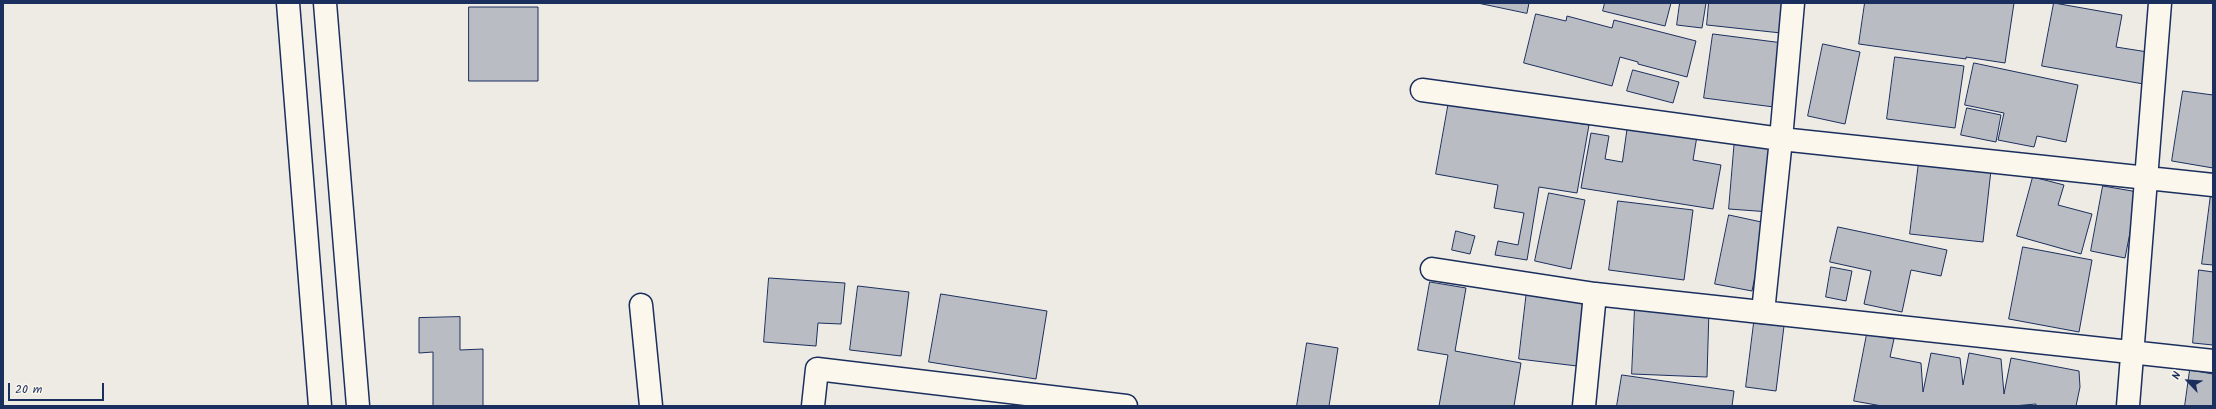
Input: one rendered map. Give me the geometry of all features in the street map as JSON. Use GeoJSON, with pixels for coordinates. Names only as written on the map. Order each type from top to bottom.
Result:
{"type":"FeatureCollection","features":[{"type":"Feature","properties":{"kind":"street"},"geometry":{"type":"LineString","coordinates":[[288,3],[320,406]]}},
{"type":"Feature","properties":{"kind":"street"},"geometry":{"type":"LineString","coordinates":[[325,3],[358,406]]}},
{"type":"Feature","properties":{"kind":"street"},"geometry":{"type":"LineString","coordinates":[[1763,312],[1781,140],[1793,3]]}},
{"type":"Feature","properties":{"kind":"street"},"geometry":{"type":"LineString","coordinates":[[2128,406],[2160,3]]}},
{"type":"Feature","properties":{"kind":"street"},"geometry":{"type":"LineString","coordinates":[[1422,90],[1781,140],[2146,176],[2213,185]]}},
{"type":"Feature","properties":{"kind":"street"},"geometry":{"type":"LineString","coordinates":[[1432,269],[1595,294],[2213,361]]}},
{"type":"Feature","properties":{"kind":"street"},"geometry":{"type":"LineString","coordinates":[[1584,406],[1595,294]]}},
{"type":"Feature","properties":{"kind":"street"},"geometry":{"type":"LineString","coordinates":[[640,305],[651,406]]}},
{"type":"Feature","properties":{"kind":"street"},"geometry":{"type":"LineString","coordinates":[[813,406],[817,369],[1126,406]]}},
{"type":"Feature","properties":{"kind":"building"},"geometry":{"type":"Polygon","coordinates":[[[1478,3],[1529,3],[1527,13],[1478,3]]]}},
{"type":"Feature","properties":{"kind":"building"},"geometry":{"type":"Polygon","coordinates":[[[1605,3],[1671,3],[1665,26],[1603,11],[1605,3]]]}},
{"type":"Feature","properties":{"kind":"building"},"geometry":{"type":"Polygon","coordinates":[[[1680,3],[1706,3],[1702,28],[1677,25],[1680,3]]]}},
{"type":"Feature","properties":{"kind":"building"},"geometry":{"type":"Polygon","coordinates":[[[1709,3],[1784,3],[1781,33],[1707,25],[1709,3]]]}},
{"type":"Feature","properties":{"kind":"building"},"geometry":{"type":"Polygon","coordinates":[[[1865,3],[2014,3],[2005,63],[1859,44],[1865,3]]]}},
{"type":"Feature","properties":{"kind":"building"},"geometry":{"type":"Polygon","coordinates":[[[2054,3],[2122,15],[2116,47],[2154,53],[2149,85],[2042,66],[2054,3]]]}},
{"type":"Feature","properties":{"kind":"building"},"geometry":{"type":"Polygon","coordinates":[[[469,7],[538,7],[538,81],[469,81],[469,7]]]}},
{"type":"Feature","properties":{"kind":"building"},"geometry":{"type":"Polygon","coordinates":[[[1536,14],[1566,21],[1567,16],[1612,28],[1614,20],[1696,41],[1687,77],[1638,64],[1638,62],[1620,57],[1612,86],[1524,63],[1536,14]]]}},
{"type":"Feature","properties":{"kind":"building"},"geometry":{"type":"Polygon","coordinates":[[[1713,34],[1783,43],[1774,107],[1704,98],[1713,34]]]}},
{"type":"Feature","properties":{"kind":"building"},"geometry":{"type":"Polygon","coordinates":[[[1823,44],[1860,52],[1845,124],[1808,116],[1823,44]]]}},
{"type":"Feature","properties":{"kind":"building"},"geometry":{"type":"Polygon","coordinates":[[[1895,57],[1964,66],[1955,128],[1887,119],[1895,57]]]}},
{"type":"Feature","properties":{"kind":"building"},"geometry":{"type":"Polygon","coordinates":[[[1974,63],[2078,85],[2066,142],[2037,136],[2034,147],[1998,140],[2004,113],[1965,105],[1974,63]]]}},
{"type":"Feature","properties":{"kind":"building"},"geometry":{"type":"Polygon","coordinates":[[[1633,70],[1679,82],[1673,103],[1627,91],[1633,70]]]}},
{"type":"Feature","properties":{"kind":"building"},"geometry":{"type":"Polygon","coordinates":[[[2183,91],[2213,95],[2213,168],[2172,161],[2183,91]]]}},
{"type":"Feature","properties":{"kind":"building"},"geometry":{"type":"Polygon","coordinates":[[[1449,101],[1589,125],[1577,193],[1539,187],[1527,260],[1495,255],[1498,241],[1518,245],[1524,213],[1494,208],[1498,185],[1436,174],[1449,101]]]}},
{"type":"Feature","properties":{"kind":"building"},"geometry":{"type":"Polygon","coordinates":[[[1967,108],[2001,115],[1996,142],[1961,135],[1967,108]]]}},
{"type":"Feature","properties":{"kind":"building"},"geometry":{"type":"Polygon","coordinates":[[[1628,125],[1697,136],[1693,160],[1721,165],[1713,209],[1581,188],[1591,133],[1609,136],[1605,159],[1622,162],[1628,125]]]}},
{"type":"Feature","properties":{"kind":"building"},"geometry":{"type":"Polygon","coordinates":[[[1735,138],[1776,141],[1770,212],[1729,209],[1735,138]]]}},
{"type":"Feature","properties":{"kind":"building"},"geometry":{"type":"Polygon","coordinates":[[[1919,162],[1991,170],[1983,242],[1910,234],[1919,162]]]}},
{"type":"Feature","properties":{"kind":"building"},"geometry":{"type":"Polygon","coordinates":[[[2033,177],[2064,185],[2058,205],[2092,214],[2081,254],[2017,236],[2033,177]]]}},
{"type":"Feature","properties":{"kind":"building"},"geometry":{"type":"Polygon","coordinates":[[[2103,186],[2138,192],[2125,258],[2091,251],[2103,186]]]}},
{"type":"Feature","properties":{"kind":"building"},"geometry":{"type":"Polygon","coordinates":[[[1549,193],[1585,200],[1571,269],[1535,261],[1549,193]]]}},
{"type":"Feature","properties":{"kind":"building"},"geometry":{"type":"Polygon","coordinates":[[[2211,194],[2213,195],[2213,265],[2202,264],[2211,194]]]}},
{"type":"Feature","properties":{"kind":"building"},"geometry":{"type":"Polygon","coordinates":[[[1618,201],[1693,210],[1684,280],[1609,270],[1618,201]]]}},
{"type":"Feature","properties":{"kind":"building"},"geometry":{"type":"Polygon","coordinates":[[[1729,215],[1766,223],[1752,291],[1715,284],[1729,215]]]}},
{"type":"Feature","properties":{"kind":"building"},"geometry":{"type":"Polygon","coordinates":[[[1838,227],[1947,250],[1941,276],[1911,270],[1902,312],[1864,304],[1871,271],[1830,262],[1838,227]]]}},
{"type":"Feature","properties":{"kind":"building"},"geometry":{"type":"Polygon","coordinates":[[[1456,231],[1475,236],[1470,254],[1452,250],[1456,231]]]}},
{"type":"Feature","properties":{"kind":"building"},"geometry":{"type":"Polygon","coordinates":[[[2023,247],[2092,260],[2079,332],[2009,319],[2023,247]]]}},
{"type":"Feature","properties":{"kind":"building"},"geometry":{"type":"Polygon","coordinates":[[[1831,267],[1852,271],[1846,301],[1826,297],[1831,267]]]}},
{"type":"Feature","properties":{"kind":"building"},"geometry":{"type":"Polygon","coordinates":[[[2199,270],[2213,272],[2213,345],[2193,343],[2199,270]]]}},
{"type":"Feature","properties":{"kind":"building"},"geometry":{"type":"Polygon","coordinates":[[[769,278],[845,283],[841,324],[818,323],[816,346],[764,342],[769,278]]]}},
{"type":"Feature","properties":{"kind":"building"},"geometry":{"type":"Polygon","coordinates":[[[1430,282],[1466,288],[1455,351],[1521,363],[1514,406],[1439,406],[1448,355],[1418,350],[1430,282]]]}},
{"type":"Feature","properties":{"kind":"building"},"geometry":{"type":"Polygon","coordinates":[[[858,286],[909,292],[901,356],[850,350],[858,286]]]}},
{"type":"Feature","properties":{"kind":"building"},"geometry":{"type":"Polygon","coordinates":[[[1527,290],[1586,297],[1577,366],[1519,359],[1527,290]]]}},
{"type":"Feature","properties":{"kind":"building"},"geometry":{"type":"Polygon","coordinates":[[[941,294],[1047,311],[1036,379],[929,362],[941,294]]]}},
{"type":"Feature","properties":{"kind":"building"},"geometry":{"type":"Polygon","coordinates":[[[1635,307],[1709,309],[1707,377],[1632,374],[1635,307]]]}},
{"type":"Feature","properties":{"kind":"building"},"geometry":{"type":"Polygon","coordinates":[[[460,317],[460,350],[483,349],[483,406],[433,406],[433,352],[419,353],[419,318],[460,317]]]}},
{"type":"Feature","properties":{"kind":"building"},"geometry":{"type":"Polygon","coordinates":[[[1754,323],[1784,326],[1776,391],[1746,387],[1754,323]]]}},
{"type":"Feature","properties":{"kind":"building"},"geometry":{"type":"Polygon","coordinates":[[[1867,334],[1894,339],[1890,357],[1921,363],[1923,392],[1931,353],[1960,358],[1963,385],[1969,353],[2001,359],[2004,394],[2011,358],[2079,371],[2080,387],[2076,406],[2036,406],[2036,404],[2013,406],[1882,406],[1854,401],[1867,334]]]}},
{"type":"Feature","properties":{"kind":"building"},"geometry":{"type":"Polygon","coordinates":[[[1307,343],[1338,348],[1329,406],[1297,406],[1307,343]]]}},
{"type":"Feature","properties":{"kind":"building"},"geometry":{"type":"Polygon","coordinates":[[[2190,370],[2213,374],[2213,406],[2185,406],[2190,370]]]}},
{"type":"Feature","properties":{"kind":"building"},"geometry":{"type":"Polygon","coordinates":[[[1622,375],[1734,391],[1732,406],[1617,406],[1622,375]]]}}]}
